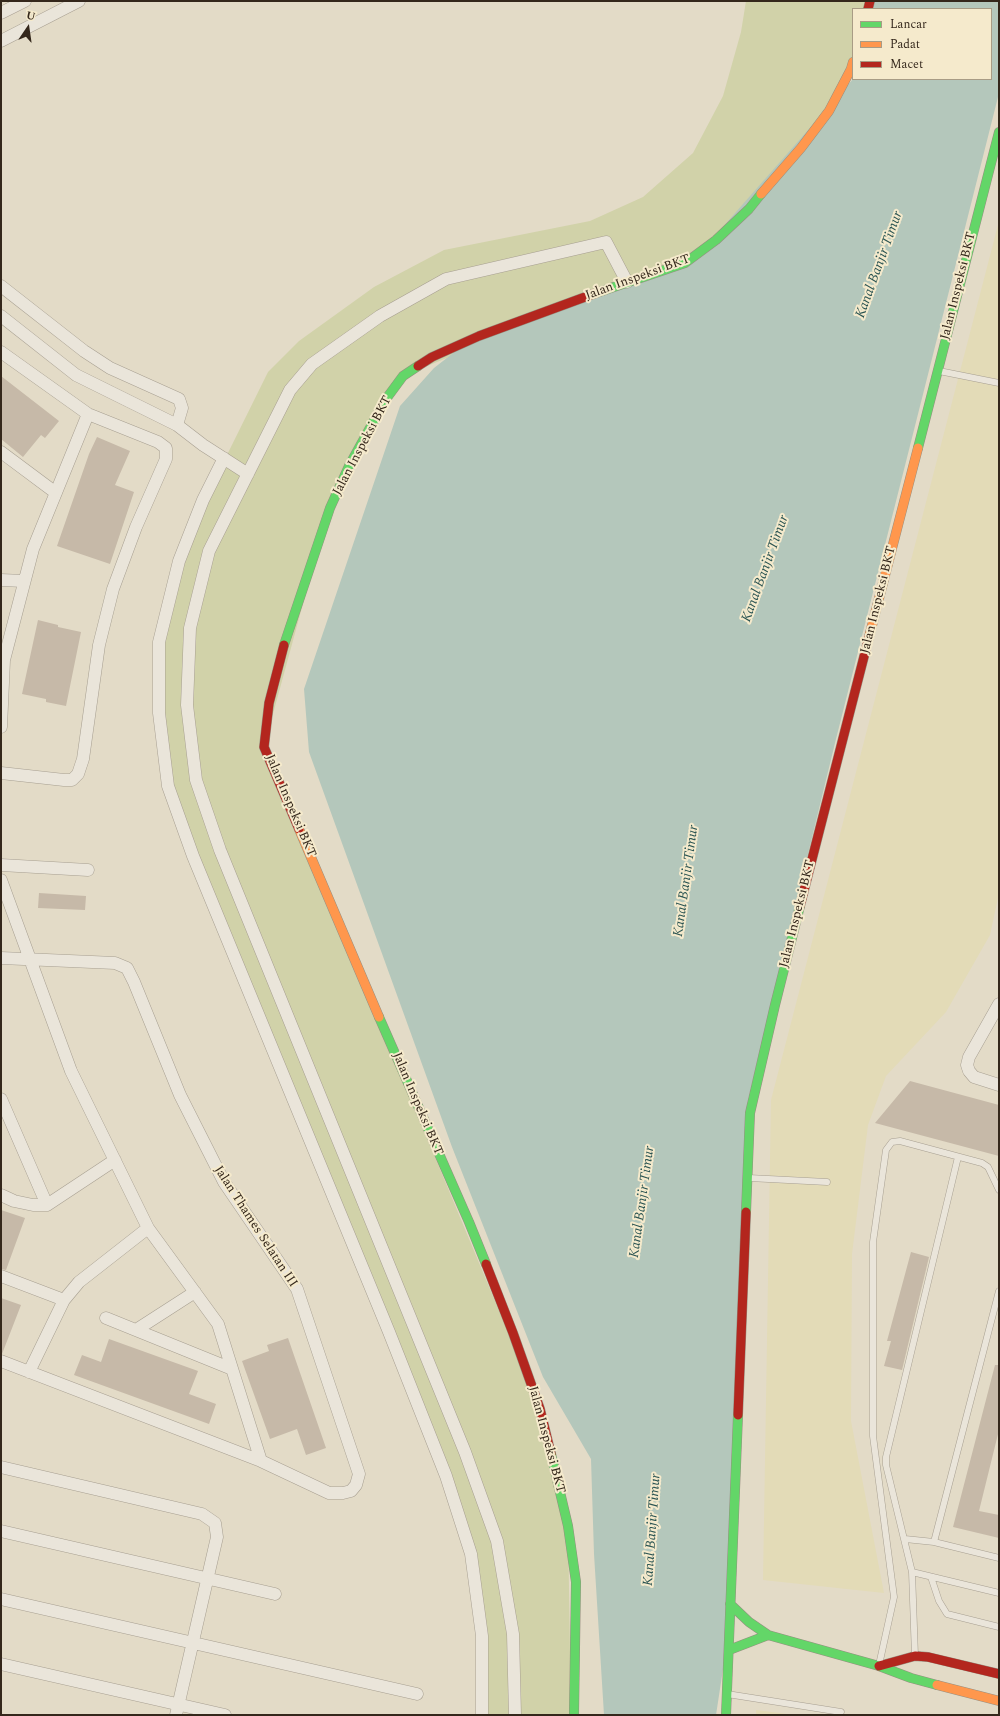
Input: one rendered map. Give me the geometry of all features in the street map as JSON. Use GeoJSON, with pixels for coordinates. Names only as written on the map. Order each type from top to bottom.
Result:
{"type":"FeatureCollection","features":[{"type":"Feature","properties":{"kind":"street"},"geometry":{"type":"LineString","coordinates":[[1,13],[25,1]]}},
{"type":"Feature","properties":{"kind":"street"},"geometry":{"type":"LineString","coordinates":[[1,41],[79,1]]}},
{"type":"Feature","properties":{"kind":"street","name":"Jalan Inspeksi BKT"},"geometry":{"type":"LineString","coordinates":[[574,1715],[576,1582],[568,1526],[540,1409],[513,1333],[469,1222],[332,908],[264,747],[268,703],[284,644],[330,508],[349,466],[371,425],[386,399],[403,376],[432,357],[479,336],[627,282],[685,263],[716,240],[748,209],[801,148],[829,111],[852,66]]}},
{"type":"Feature","properties":{"kind":"street","name":"Jalan Inspeksi BKT"},"geometry":{"type":"LineString","coordinates":[[726,1715],[750,1113],[775,1005],[999,132]]}},
{"type":"Feature","properties":{"kind":"street"},"geometry":{"type":"LineString","coordinates":[[515,1715],[513,1634],[497,1541],[466,1452],[220,850],[196,780],[187,705],[190,628],[209,551],[290,390],[312,364],[380,316],[446,280],[606,242],[627,282]]}},
{"type":"Feature","properties":{"kind":"street"},"geometry":{"type":"LineString","coordinates":[[1,286],[84,351],[110,368],[179,399],[182,408],[177,425]]}},
{"type":"Feature","properties":{"kind":"street"},"geometry":{"type":"LineString","coordinates":[[1,316],[76,375],[177,425],[203,445],[248,474]]}},
{"type":"Feature","properties":{"kind":"street"},"geometry":{"type":"LineString","coordinates":[[1,352],[88,414],[158,442],[166,448],[166,459],[136,527],[113,589],[99,645],[83,759],[78,774],[72,780],[64,780],[1,773]]}},
{"type":"Feature","properties":{"kind":"street"},"geometry":{"type":"LineString","coordinates":[[1,727],[2,660],[33,549],[88,414]]}},
{"type":"Feature","properties":{"kind":"street"},"geometry":{"type":"LineString","coordinates":[[1,452],[56,493]]}},
{"type":"Feature","properties":{"kind":"street"},"geometry":{"type":"LineString","coordinates":[[224,458],[203,500],[179,560],[159,642],[159,713],[168,786],[193,856],[389,1332],[446,1476],[472,1554],[482,1636],[482,1715]]}},
{"type":"Feature","properties":{"kind":"street"},"geometry":{"type":"LineString","coordinates":[[1,580],[24,581]]}},
{"type":"Feature","properties":{"kind":"street"},"geometry":{"type":"LineString","coordinates":[[1,865],[88,870]]}},
{"type":"Feature","properties":{"kind":"street"},"geometry":{"type":"LineString","coordinates":[[1,880],[71,1071],[148,1228],[218,1324],[261,1461]]}},
{"type":"Feature","properties":{"kind":"street"},"geometry":{"type":"LineString","coordinates":[[1,958],[30,959]]}},
{"type":"Feature","properties":{"kind":"street","name":"Jalan Thames Selatan III"},"geometry":{"type":"LineString","coordinates":[[30,959],[115,963],[127,968],[180,1094],[224,1182],[296,1289],[359,1474],[356,1485],[352,1491],[343,1493],[329,1493],[261,1461]]}},
{"type":"Feature","properties":{"kind":"street"},"geometry":{"type":"LineString","coordinates":[[999,1004],[970,1057],[968,1065],[969,1071],[978,1079],[999,1085]]}},
{"type":"Feature","properties":{"kind":"street"},"geometry":{"type":"LineString","coordinates":[[1,1099],[48,1205]]}},
{"type":"Feature","properties":{"kind":"street"},"geometry":{"type":"LineString","coordinates":[[1,1195],[14,1201],[33,1205],[48,1205],[115,1160]]}},
{"type":"Feature","properties":{"kind":"street"},"geometry":{"type":"LineString","coordinates":[[29,1372],[64,1300],[79,1282],[148,1228]]}},
{"type":"Feature","properties":{"kind":"street"},"geometry":{"type":"LineString","coordinates":[[1,1276],[64,1300]]}},
{"type":"Feature","properties":{"kind":"street"},"geometry":{"type":"LineString","coordinates":[[136,1330],[195,1292]]}},
{"type":"Feature","properties":{"kind":"street"},"geometry":{"type":"LineString","coordinates":[[106,1318],[232,1369]]}},
{"type":"Feature","properties":{"kind":"street"},"geometry":{"type":"LineString","coordinates":[[1,1361],[261,1461]]}},
{"type":"Feature","properties":{"kind":"street"},"geometry":{"type":"LineString","coordinates":[[1,1467],[202,1514],[215,1523],[217,1537],[177,1710]]}},
{"type":"Feature","properties":{"kind":"street"},"geometry":{"type":"LineString","coordinates":[[1,1531],[275,1594]]}},
{"type":"Feature","properties":{"kind":"street"},"geometry":{"type":"LineString","coordinates":[[1,1599],[417,1694]]}},
{"type":"Feature","properties":{"kind":"street"},"geometry":{"type":"LineString","coordinates":[[730,1604],[749,1622],[768,1635],[879,1666],[899,1674],[927,1675]]}},
{"type":"Feature","properties":{"kind":"street"},"geometry":{"type":"LineString","coordinates":[[729,1650],[768,1635]]}},
{"type":"Feature","properties":{"kind":"street"},"geometry":{"type":"LineString","coordinates":[[879,1666],[915,1656],[938,1659],[999,1674]]}},
{"type":"Feature","properties":{"kind":"street"},"geometry":{"type":"LineString","coordinates":[[915,1656],[916,1669],[927,1675],[999,1701]]}},
{"type":"Feature","properties":{"kind":"street"},"geometry":{"type":"LineString","coordinates":[[927,1675],[938,1659]]}},
{"type":"Feature","properties":{"kind":"street"},"geometry":{"type":"LineString","coordinates":[[1,1664],[177,1710],[225,1715]]}},
{"type":"Feature","properties":{"kind":"lane"},"geometry":{"type":"LineString","coordinates":[[938,371],[999,384]]}},
{"type":"Feature","properties":{"kind":"lane"},"geometry":{"type":"LineString","coordinates":[[879,1666],[894,1597],[873,1436],[872,1242],[886,1150],[892,1142],[900,1141],[982,1163],[988,1167],[999,1190]]}},
{"type":"Feature","properties":{"kind":"lane"},"geometry":{"type":"LineString","coordinates":[[915,1656],[912,1572],[886,1466],[886,1457],[958,1157]]}},
{"type":"Feature","properties":{"kind":"lane"},"geometry":{"type":"LineString","coordinates":[[748,1178],[827,1182]]}},
{"type":"Feature","properties":{"kind":"lane"},"geometry":{"type":"LineString","coordinates":[[934,1542],[999,1291]]}},
{"type":"Feature","properties":{"kind":"lane"},"geometry":{"type":"LineString","coordinates":[[905,1539],[934,1542],[999,1558]]}},
{"type":"Feature","properties":{"kind":"lane"},"geometry":{"type":"LineString","coordinates":[[912,1572],[999,1593]]}},
{"type":"Feature","properties":{"kind":"lane"},"geometry":{"type":"LineString","coordinates":[[931,1577],[940,1601],[947,1614],[999,1627]]}},
{"type":"Feature","properties":{"kind":"lane"},"geometry":{"type":"LineString","coordinates":[[727,1694],[841,1712]]}},
{"type":"Feature","properties":{"kind":"shaded area"},"geometry":{"type":"Polygon","coordinates":[[[999,221],[999,893],[990,935],[946,1012],[886,1076],[868,1125],[852,1254],[851,1421],[884,1593],[763,1580],[771,1100],[999,221]]]}},
{"type":"Feature","properties":{"kind":"shaded area"},"geometry":{"type":"Polygon","coordinates":[[[756,1710],[795,1715],[756,1715],[756,1710]]]}},
{"type":"Feature","properties":{"kind":"green space"},"geometry":{"type":"Polygon","coordinates":[[[746,1],[870,1],[868,8],[852,8],[852,64],[829,111],[699,254],[403,376],[325,523],[264,747],[540,1409],[568,1526],[571,1715],[482,1715],[471,1554],[168,786],[159,642],[179,561],[225,459],[268,372],[299,341],[374,287],[444,250],[590,221],[643,197],[693,153],[723,96],[741,32],[746,1]]]}},
{"type":"Feature","properties":{"kind":"water","name":"Kanal Banjir Timur"},"geometry":{"type":"Polygon","coordinates":[[[869,1],[999,1],[999,93],[836,739],[748,1100],[727,1643],[716,1715],[604,1715],[594,1554],[591,1459],[543,1377],[452,1147],[309,752],[304,689],[400,406],[434,368],[470,340],[699,254],[852,80],[992,80],[992,8],[867,8],[869,1]]]}},
{"type":"Feature","properties":{"kind":"building"},"geometry":{"type":"Polygon","coordinates":[[[1,376],[59,421],[45,438],[41,435],[23,457],[1,439],[1,376]]]}},
{"type":"Feature","properties":{"kind":"building"},"geometry":{"type":"Polygon","coordinates":[[[97,437],[130,451],[115,485],[134,492],[110,564],[57,546],[89,454],[97,437]]]}},
{"type":"Feature","properties":{"kind":"building"},"geometry":{"type":"Polygon","coordinates":[[[38,620],[58,625],[58,627],[81,632],[66,706],[46,702],[46,699],[22,694],[38,620]]]}},
{"type":"Feature","properties":{"kind":"building"},"geometry":{"type":"Polygon","coordinates":[[[39,893],[86,896],[85,910],[38,908],[39,893]]]}},
{"type":"Feature","properties":{"kind":"building"},"geometry":{"type":"Polygon","coordinates":[[[910,1081],[999,1105],[999,1156],[875,1123],[910,1081]]]}},
{"type":"Feature","properties":{"kind":"building"},"geometry":{"type":"Polygon","coordinates":[[[1,1210],[25,1218],[6,1270],[1,1269],[1,1210]]]}},
{"type":"Feature","properties":{"kind":"building"},"geometry":{"type":"Polygon","coordinates":[[[911,1252],[929,1257],[902,1370],[884,1366],[891,1341],[887,1341],[911,1252]]]}},
{"type":"Feature","properties":{"kind":"building"},"geometry":{"type":"Polygon","coordinates":[[[1,1298],[21,1305],[2,1354],[1,1354],[1,1298]]]}},
{"type":"Feature","properties":{"kind":"building"},"geometry":{"type":"Polygon","coordinates":[[[288,1338],[326,1448],[306,1455],[297,1429],[270,1439],[242,1361],[269,1351],[267,1345],[288,1338]]]}},
{"type":"Feature","properties":{"kind":"building"},"geometry":{"type":"Polygon","coordinates":[[[109,1339],[198,1371],[189,1394],[216,1404],[209,1424],[74,1375],[82,1355],[101,1362],[109,1339]]]}},
{"type":"Feature","properties":{"kind":"building"},"geometry":{"type":"Polygon","coordinates":[[[995,1365],[999,1365],[999,1430],[979,1511],[999,1515],[999,1538],[953,1527],[995,1365]]]}},
{"type":"Feature","properties":{"kind":"traffic: fast"},"geometry":{"type":"LineString","coordinates":[[918,448],[999,132]]}},
{"type":"Feature","properties":{"kind":"traffic: fast"},"geometry":{"type":"LineString","coordinates":[[596,293],[685,263],[716,240],[749,209],[761,194]]}},
{"type":"Feature","properties":{"kind":"traffic: fast"},"geometry":{"type":"LineString","coordinates":[[284,645],[330,508],[349,466],[386,399],[403,376],[418,366]]}},
{"type":"Feature","properties":{"kind":"traffic: fast"},"geometry":{"type":"LineString","coordinates":[[746,1212],[750,1113],[800,906]]}},
{"type":"Feature","properties":{"kind":"traffic: fast"},"geometry":{"type":"LineString","coordinates":[[379,1017],[486,1264]]}},
{"type":"Feature","properties":{"kind":"traffic: fast"},"geometry":{"type":"LineString","coordinates":[[726,1715],[738,1415]]}},
{"type":"Feature","properties":{"kind":"traffic: fast"},"geometry":{"type":"LineString","coordinates":[[551,1454],[568,1526],[576,1582],[574,1715]]}},
{"type":"Feature","properties":{"kind":"traffic: fast"},"geometry":{"type":"LineString","coordinates":[[730,1604],[749,1622],[768,1635],[879,1666],[911,1678],[937,1685]]}},
{"type":"Feature","properties":{"kind":"traffic: fast"},"geometry":{"type":"LineString","coordinates":[[729,1650],[768,1635]]}},
{"type":"Feature","properties":{"kind":"traffic: slow"},"geometry":{"type":"LineString","coordinates":[[761,194],[801,148],[829,111],[852,66]]}},
{"type":"Feature","properties":{"kind":"traffic: slow"},"geometry":{"type":"LineString","coordinates":[[869,637],[918,448]]}},
{"type":"Feature","properties":{"kind":"traffic: slow"},"geometry":{"type":"LineString","coordinates":[[299,829],[379,1017]]}},
{"type":"Feature","properties":{"kind":"traffic: slow"},"geometry":{"type":"LineString","coordinates":[[937,1685],[999,1701]]}},
{"type":"Feature","properties":{"kind":"traffic: jam"},"geometry":{"type":"LineString","coordinates":[[868,8],[870,1]]}},
{"type":"Feature","properties":{"kind":"traffic: jam"},"geometry":{"type":"LineString","coordinates":[[418,366],[432,357],[479,336],[596,293]]}},
{"type":"Feature","properties":{"kind":"traffic: jam"},"geometry":{"type":"LineString","coordinates":[[800,906],[869,637]]}},
{"type":"Feature","properties":{"kind":"traffic: jam"},"geometry":{"type":"LineString","coordinates":[[284,645],[269,703],[264,747],[299,829]]}},
{"type":"Feature","properties":{"kind":"traffic: jam"},"geometry":{"type":"LineString","coordinates":[[738,1415],[746,1212]]}},
{"type":"Feature","properties":{"kind":"traffic: jam"},"geometry":{"type":"LineString","coordinates":[[486,1264],[513,1333],[540,1409],[551,1454]]}},
{"type":"Feature","properties":{"kind":"traffic: jam"},"geometry":{"type":"LineString","coordinates":[[879,1666],[915,1656],[928,1657],[999,1674]]}}]}
